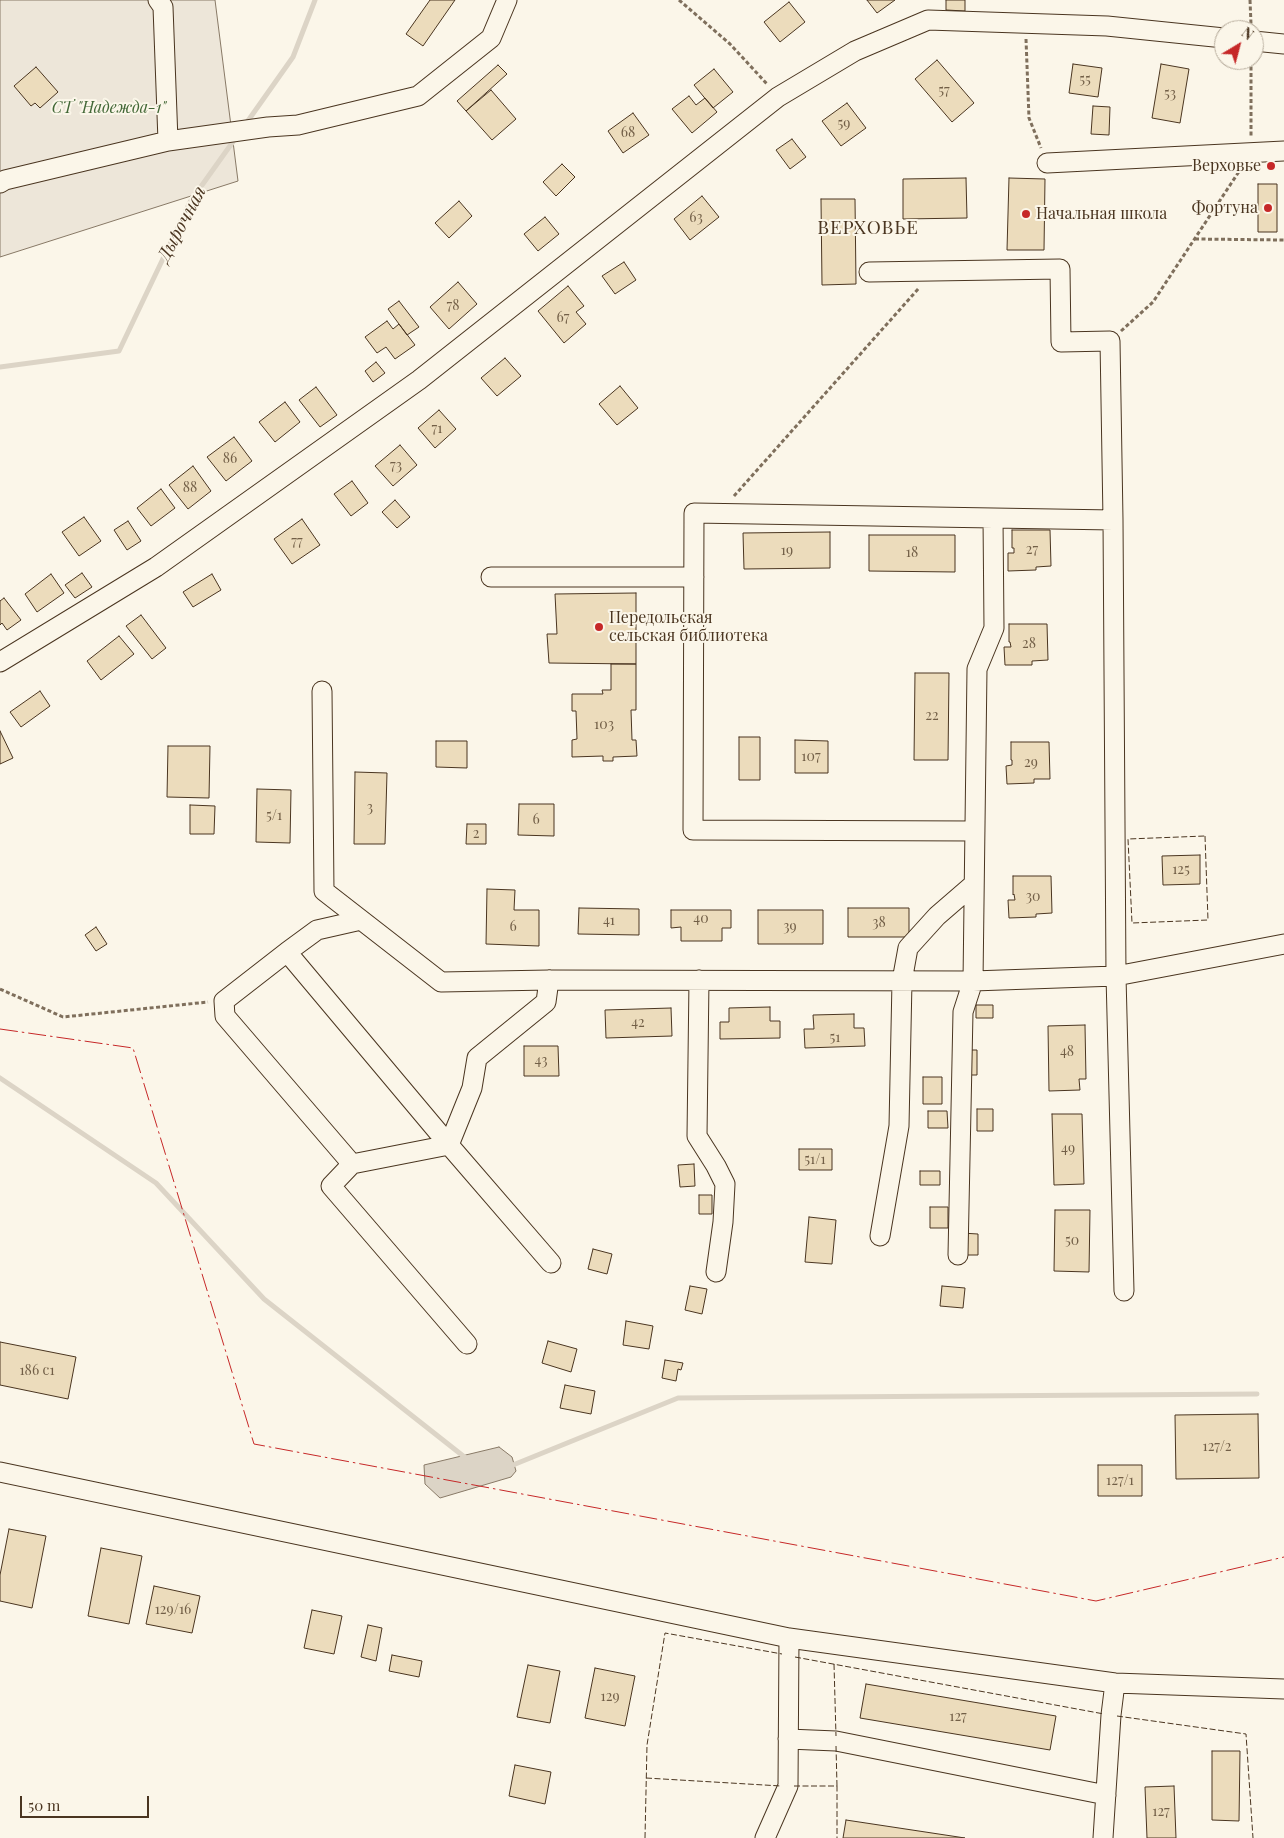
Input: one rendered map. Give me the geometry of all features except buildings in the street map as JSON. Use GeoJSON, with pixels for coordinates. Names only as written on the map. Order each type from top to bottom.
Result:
{"type":"FeatureCollection","features":[{"type":"Feature","properties":{"kind":"street"},"geometry":{"type":"LineString","coordinates":[[158,0],[163,7],[168,141]]}},
{"type":"Feature","properties":{"kind":"street"},"geometry":{"type":"LineString","coordinates":[[2,178],[168,141],[268,127],[298,125],[418,96],[491,38],[507,0]]}},
{"type":"Feature","properties":{"kind":"street"},"geometry":{"type":"LineString","coordinates":[[0,662],[156,567],[419,380],[778,97],[855,51],[928,20],[1107,26],[1214,37]]}},
{"type":"Feature","properties":{"kind":"street"},"geometry":{"type":"LineString","coordinates":[[1264,42],[1284,44]]}},
{"type":"Feature","properties":{"kind":"street"},"geometry":{"type":"LineString","coordinates":[[1047,163],[1284,151]]}},
{"type":"Feature","properties":{"kind":"street"},"geometry":{"type":"LineString","coordinates":[[869,272],[1060,269],[1061,342],[1110,341],[1116,976],[1124,1291]]}},
{"type":"Feature","properties":{"kind":"street"},"geometry":{"type":"LineString","coordinates":[[975,831],[692,830],[694,513],[1113,520]]}},
{"type":"Feature","properties":{"kind":"street"},"geometry":{"type":"LineString","coordinates":[[958,1255],[963,1012],[973,981],[977,669],[994,628],[993,518]]}},
{"type":"Feature","properties":{"kind":"street"},"geometry":{"type":"LineString","coordinates":[[490,577],[694,576]]}},
{"type":"Feature","properties":{"kind":"street"},"geometry":{"type":"LineString","coordinates":[[322,691],[324,891],[441,982],[549,980],[973,981],[1116,976],[1284,944]]}},
{"type":"Feature","properties":{"kind":"street"},"geometry":{"type":"LineString","coordinates":[[880,1236],[899,1126],[902,981],[908,948],[937,916],[974,884]]}},
{"type":"Feature","properties":{"kind":"street"},"geometry":{"type":"LineString","coordinates":[[352,1164],[224,1016],[224,1001],[317,930],[361,920]]}},
{"type":"Feature","properties":{"kind":"street"},"geometry":{"type":"LineString","coordinates":[[287,952],[551,1263]]}},
{"type":"Feature","properties":{"kind":"street"},"geometry":{"type":"LineString","coordinates":[[449,1145],[472,1088],[477,1058],[546,1002],[549,980]]}},
{"type":"Feature","properties":{"kind":"street"},"geometry":{"type":"LineString","coordinates":[[699,980],[697,1136],[725,1184],[723,1222],[716,1272]]}},
{"type":"Feature","properties":{"kind":"street"},"geometry":{"type":"LineString","coordinates":[[449,1145],[352,1164],[331,1186],[467,1344]]}},
{"type":"Feature","properties":{"kind":"street"},"geometry":{"type":"LineString","coordinates":[[0,1472],[789,1638],[1115,1683],[1284,1689]]}},
{"type":"Feature","properties":{"kind":"street"},"geometry":{"type":"LineString","coordinates":[[765,1838],[788,1786],[789,1638]]}},
{"type":"Feature","properties":{"kind":"street"},"geometry":{"type":"LineString","coordinates":[[1103,1838],[1111,1715],[1115,1683]]}},
{"type":"Feature","properties":{"kind":"street"},"geometry":{"type":"LineString","coordinates":[[788,1739],[836,1741],[1106,1796]]}},
{"type":"Feature","properties":{"kind":"path"},"geometry":{"type":"LineString","coordinates":[[679,0],[730,44],[778,97]]}},
{"type":"Feature","properties":{"kind":"path"},"geometry":{"type":"LineString","coordinates":[[1250,0],[1251,20]]}},
{"type":"Feature","properties":{"kind":"path"},"geometry":{"type":"LineString","coordinates":[[1026,23],[1029,118],[1047,163]]}},
{"type":"Feature","properties":{"kind":"path"},"geometry":{"type":"LineString","coordinates":[[1110,341],[1153,302],[1251,154],[1251,70]]}},
{"type":"Feature","properties":{"kind":"path"},"geometry":{"type":"LineString","coordinates":[[1194,239],[1284,240]]}},
{"type":"Feature","properties":{"kind":"path"},"geometry":{"type":"LineString","coordinates":[[719,514],[934,271]]}},
{"type":"Feature","properties":{"kind":"path"},"geometry":{"type":"LineString","coordinates":[[0,989],[63,1017],[224,1001]]}},
{"type":"Feature","properties":{"kind":"green space","name":"СТ \"Надежда-1\""},"geometry":{"type":"Polygon","coordinates":[[[0,0],[215,0],[238,181],[0,257],[0,0]]]}},
{"type":"Feature","properties":{"kind":"shaded area"},"geometry":{"type":"Polygon","coordinates":[[[499,1447],[512,1457],[516,1471],[511,1477],[440,1498],[425,1484],[424,1465],[499,1447]]]}},
{"type":"Feature","properties":{"kind":"waterway","name":"Дырочная"},"geometry":{"type":"LineString","coordinates":[[245,125],[293,57],[315,0]]}},
{"type":"Feature","properties":{"kind":"waterway","name":"Дырочная"},"geometry":{"type":"LineString","coordinates":[[0,367],[119,351],[190,202],[237,136]]}},
{"type":"Feature","properties":{"kind":"waterway"},"geometry":{"type":"LineString","coordinates":[[0,1078],[156,1183],[264,1299],[467,1459]]}},
{"type":"Feature","properties":{"kind":"waterway"},"geometry":{"type":"LineString","coordinates":[[508,1467],[678,1398],[1257,1394]]}},
{"type":"Feature","properties":{"kind":"fence"},"geometry":{"type":"LineString","coordinates":[[1205,836],[1208,920],[1132,923],[1128,839],[1205,836]]}},
{"type":"Feature","properties":{"kind":"fence"},"geometry":{"type":"LineString","coordinates":[[645,1838],[647,1745],[665,1633],[782,1654]]}},
{"type":"Feature","properties":{"kind":"fence"},"geometry":{"type":"LineString","coordinates":[[795,1657],[1104,1714]]}},
{"type":"Feature","properties":{"kind":"fence"},"geometry":{"type":"LineString","coordinates":[[834,1664],[836,1736]]}},
{"type":"Feature","properties":{"kind":"fence"},"geometry":{"type":"LineString","coordinates":[[1117,1716],[1246,1734],[1253,1838]]}},
{"type":"Feature","properties":{"kind":"fence"},"geometry":{"type":"LineString","coordinates":[[836,1746],[837,1786]]}},
{"type":"Feature","properties":{"kind":"fence"},"geometry":{"type":"LineString","coordinates":[[646,1778],[781,1786]]}},
{"type":"Feature","properties":{"kind":"fence"},"geometry":{"type":"LineString","coordinates":[[794,1786],[837,1786],[837,1838]]}},
{"type":"Feature","properties":{"kind":"power"},"geometry":{"type":"LineString","coordinates":[[0,1029],[133,1048],[254,1444],[1096,1601],[1284,1557]]}},
{"type":"Feature","properties":{"kind":"place","name":"Верховье"},"geometry":{"type":"Point","coordinates":[1271,166]}},
{"type":"Feature","properties":{"kind":"place","name":"Фортуна"},"geometry":{"type":"Point","coordinates":[1268,208]}},
{"type":"Feature","properties":{"kind":"place","name":"Начальная школа"},"geometry":{"type":"Point","coordinates":[1026,214]}},
{"type":"Feature","properties":{"kind":"place","name":"Передольская сельская библиотека"},"geometry":{"type":"Point","coordinates":[599,627]}},
{"type":"Feature","properties":{"kind":"district","name":"ВЕРХОВЬЕ"},"geometry":{"type":"Point","coordinates":[868,228]}}]}
